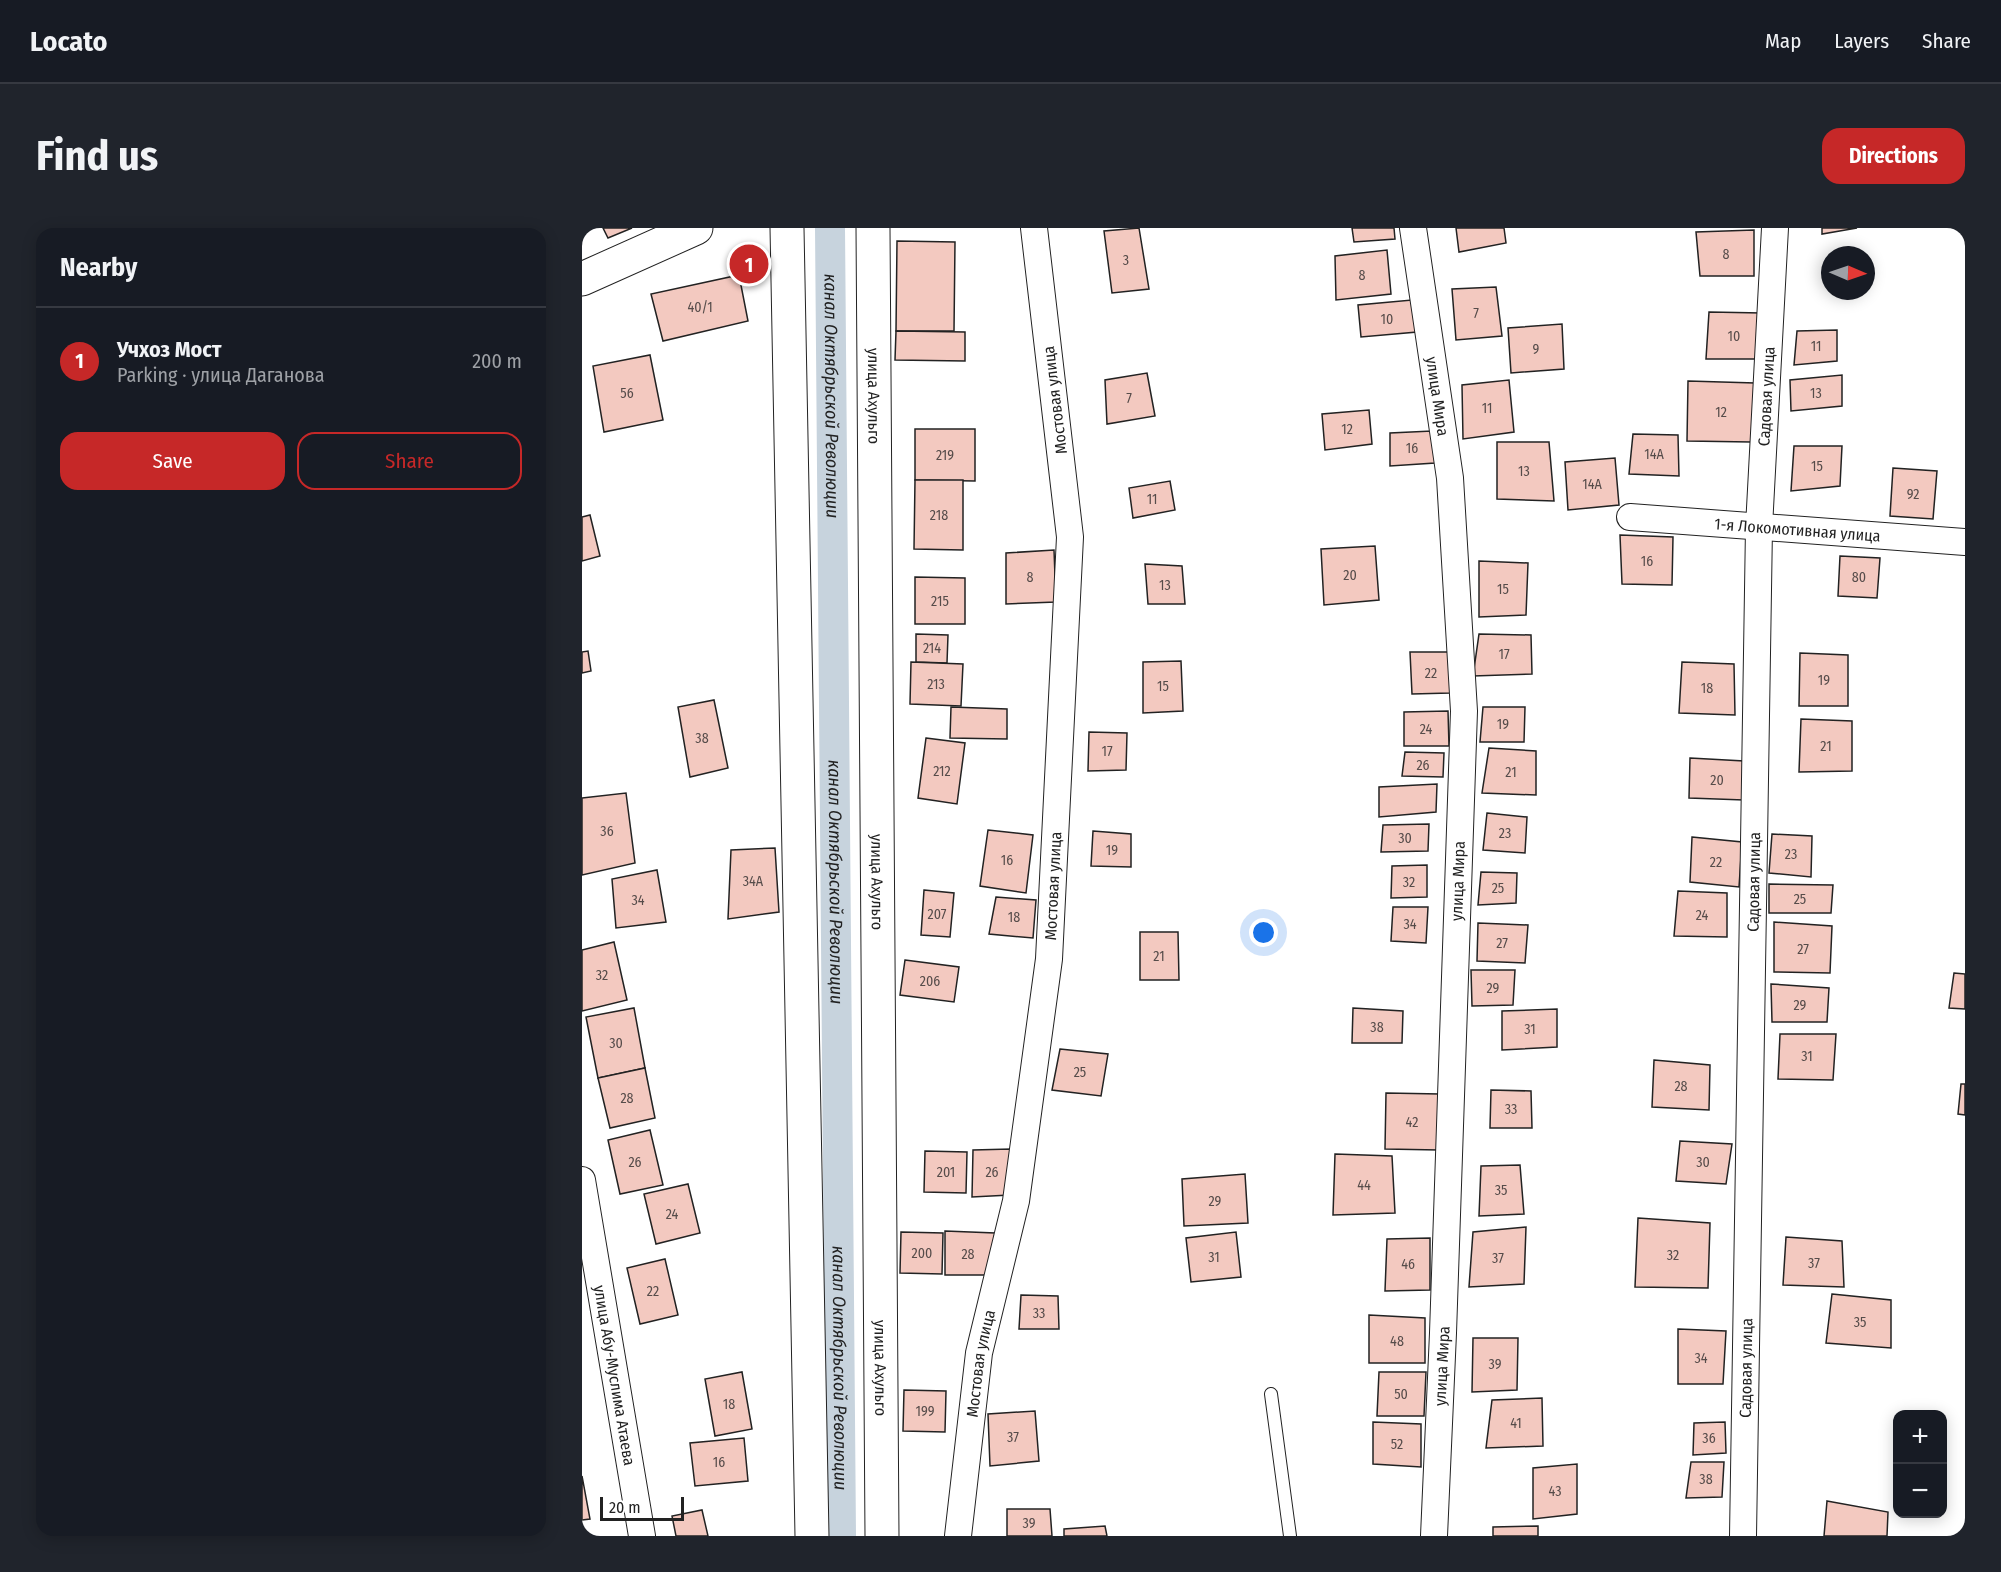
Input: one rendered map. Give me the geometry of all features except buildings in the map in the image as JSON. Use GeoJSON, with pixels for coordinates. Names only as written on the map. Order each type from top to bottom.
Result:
{"type":"FeatureCollection","features":[{"type":"Feature","properties":{"kind":"main road"},"geometry":{"type":"LineString","coordinates":[[582,268],[670,228]]}},
{"type":"Feature","properties":{"kind":"main road"},"geometry":{"type":"LineString","coordinates":[[582,279],[696,228]]}},
{"type":"Feature","properties":{"kind":"main road"},"geometry":{"type":"LineString","coordinates":[[787,228],[812,1536]]}},
{"type":"Feature","properties":{"kind":"main road","name":"улица Ахульго"},"geometry":{"type":"LineString","coordinates":[[873,228],[882,1536]]}},
{"type":"Feature","properties":{"kind":"street","name":"Мостовая улица"},"geometry":{"type":"LineString","coordinates":[[958,1536],[979,1353],[1016,1201],[1049,959],[1071,537],[1034,228]]}},
{"type":"Feature","properties":{"kind":"street","name":"улица Мира"},"geometry":{"type":"LineString","coordinates":[[1413,228],[1450,478],[1464,711],[1434,1536]]}},
{"type":"Feature","properties":{"kind":"street","name":"Садовая улица"},"geometry":{"type":"LineString","coordinates":[[1743,1536],[1759,527],[1775,228]]}},
{"type":"Feature","properties":{"kind":"street","name":"1-я Локомотивная улица"},"geometry":{"type":"LineString","coordinates":[[1630,517],[1965,542]]}},
{"type":"Feature","properties":{"kind":"street","name":"улица Абу-Муслима Атаева"},"geometry":{"type":"LineString","coordinates":[[582,1180],[642,1536]]}},
{"type":"Feature","properties":{"kind":"lane"},"geometry":{"type":"LineString","coordinates":[[1271,1394],[1290,1536]]}},
{"type":"Feature","properties":{"kind":"waterway","name":"канал Октябрьской Революции"},"geometry":{"type":"LineString","coordinates":[[830,228],[841,1536]]}},
{"type":"Feature","properties":{"kind":"place","name":"Учхоз Мост"},"geometry":{"type":"Point","coordinates":[749,264]}}]}
